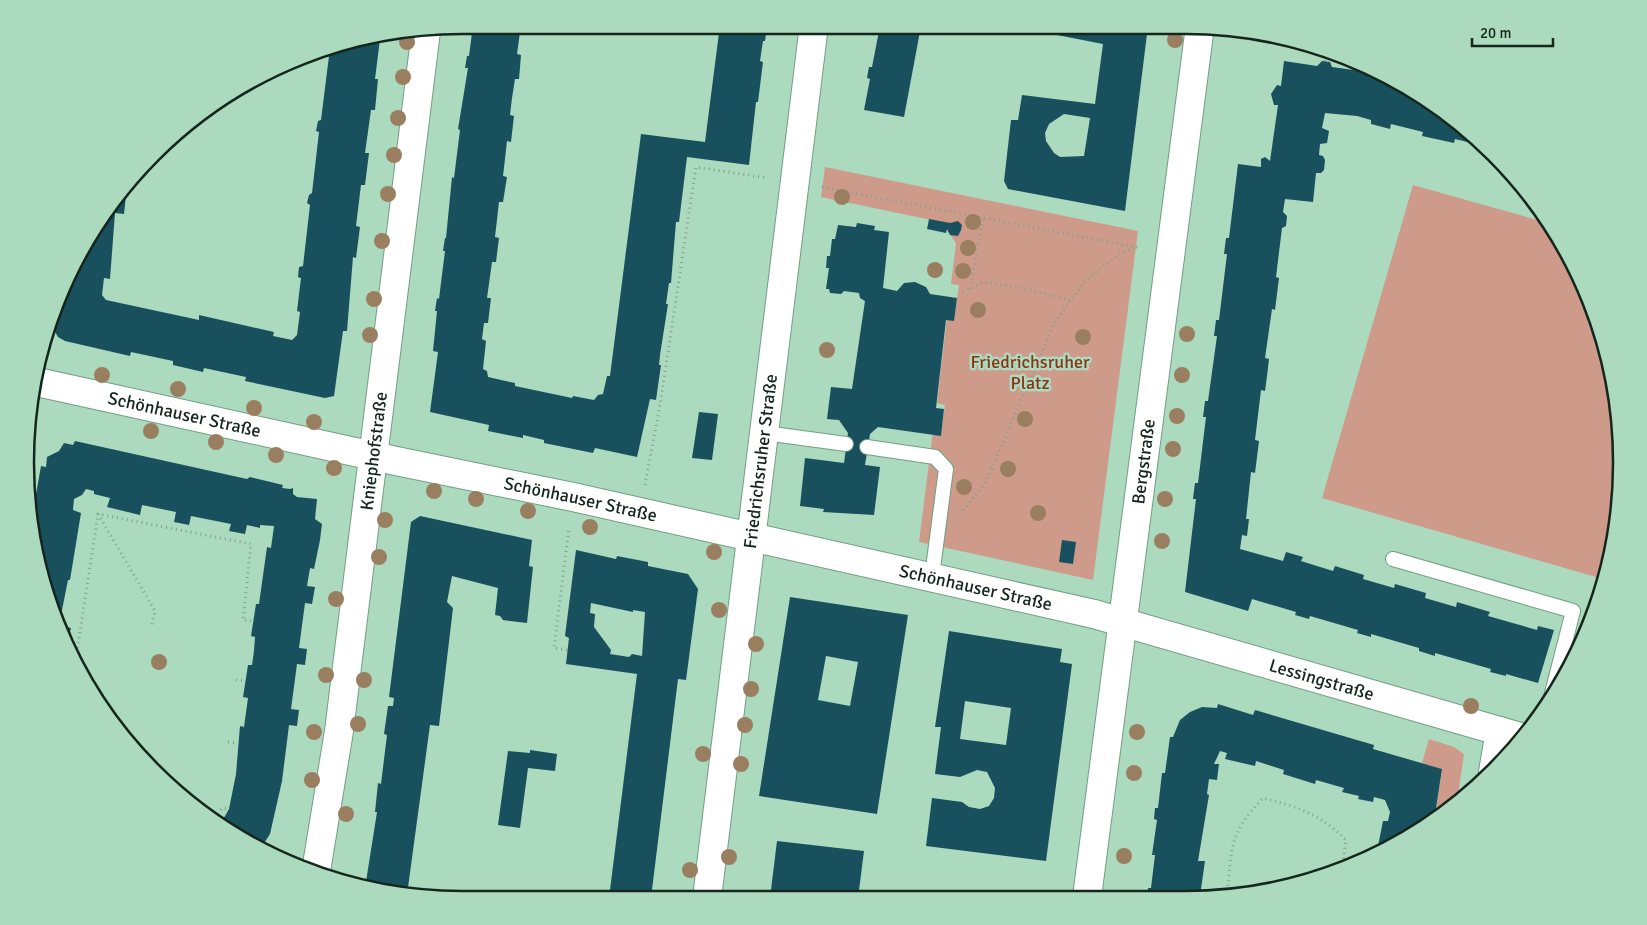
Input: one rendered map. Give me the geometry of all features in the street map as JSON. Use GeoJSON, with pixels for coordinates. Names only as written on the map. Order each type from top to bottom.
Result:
{"type":"FeatureCollection","features":[{"type":"Feature","properties":{"kind":"street","name":"Friedrichsruher Straße"},"geometry":{"type":"LineString","coordinates":[[708,891],[753,536],[813,34]]}},
{"type":"Feature","properties":{"kind":"street","name":"Bergstraße"},"geometry":{"type":"LineString","coordinates":[[1088,891],[1199,35]]}},
{"type":"Feature","properties":{"kind":"street","name":"Kniephofstraße"},"geometry":{"type":"LineString","coordinates":[[317,865],[339,731],[425,36]]}},
{"type":"Feature","properties":{"kind":"street","name":"Schönhauser Straße"},"geometry":{"type":"LineString","coordinates":[[41,383],[373,456],[753,536],[932,576],[1122,622]]}},
{"type":"Feature","properties":{"kind":"street","name":"Lessingstraße"},"geometry":{"type":"LineString","coordinates":[[1122,622],[1510,734]]}},
{"type":"Feature","properties":{"kind":"street"},"geometry":{"type":"LineString","coordinates":[[1503,749],[1510,734]]}},
{"type":"Feature","properties":{"kind":"lane"},"geometry":{"type":"LineString","coordinates":[[765,434],[846,444]]}},
{"type":"Feature","properties":{"kind":"lane"},"geometry":{"type":"LineString","coordinates":[[867,447],[935,456],[946,469],[943,508],[932,576]]}},
{"type":"Feature","properties":{"kind":"lane"},"geometry":{"type":"LineString","coordinates":[[1393,559],[1573,611],[1556,677]]}},
{"type":"Feature","properties":{"kind":"path"},"geometry":{"type":"LineString","coordinates":[[645,488],[660,405],[696,167],[770,178]]}},
{"type":"Feature","properties":{"kind":"path"},"geometry":{"type":"LineString","coordinates":[[816,186],[1138,247],[1119,254],[1084,282],[1055,322],[985,484],[962,511],[943,508]]}},
{"type":"Feature","properties":{"kind":"path"},"geometry":{"type":"LineString","coordinates":[[970,290],[983,218]]}},
{"type":"Feature","properties":{"kind":"path"},"geometry":{"type":"LineString","coordinates":[[963,292],[984,282],[1017,286],[1071,300]]}},
{"type":"Feature","properties":{"kind":"path"},"geometry":{"type":"LineString","coordinates":[[98,514],[251,544],[243,620],[253,621]]}},
{"type":"Feature","properties":{"kind":"path"},"geometry":{"type":"LineString","coordinates":[[98,514],[155,611],[152,625]]}},
{"type":"Feature","properties":{"kind":"path"},"geometry":{"type":"LineString","coordinates":[[77,650],[98,514]]}},
{"type":"Feature","properties":{"kind":"path"},"geometry":{"type":"LineString","coordinates":[[567,650],[554,648],[569,527]]}},
{"type":"Feature","properties":{"kind":"path"},"geometry":{"type":"LineString","coordinates":[[236,680],[246,682]]}},
{"type":"Feature","properties":{"kind":"path"},"geometry":{"type":"LineString","coordinates":[[228,742],[238,743]]}},
{"type":"Feature","properties":{"kind":"path"},"geometry":{"type":"LineString","coordinates":[[1228,889],[1234,837],[1247,815],[1264,798],[1302,808],[1335,828],[1346,840],[1343,861]]}},
{"type":"Feature","properties":{"kind":"path"},"geometry":{"type":"LineString","coordinates":[[217,814],[222,808],[229,809]]}},
{"type":"Feature","properties":{"kind":"green space","name":"Friedrichsruher Platz"},"geometry":{"type":"Polygon","coordinates":[[[825,167],[1138,231],[1093,580],[919,542],[933,431],[941,432],[945,405],[937,403],[947,317],[954,318],[959,285],[951,284],[956,243],[941,222],[821,197],[825,167]]]}},
{"type":"Feature","properties":{"kind":"green space"},"geometry":{"type":"Polygon","coordinates":[[[1413,185],[1538,220],[1556,248],[1581,298],[1599,352],[1610,407],[1613,462],[1612,491],[1610,518],[1598,577],[1322,498],[1413,185]]]}},
{"type":"Feature","properties":{"kind":"green space"},"geometry":{"type":"Polygon","coordinates":[[[1429,739],[1454,747],[1464,754],[1458,792],[1436,810],[1442,769],[1422,763],[1429,739]]]}},
{"type":"Feature","properties":{"kind":"building"},"geometry":{"type":"Polygon","coordinates":[[[472,34],[520,34],[517,54],[521,55],[519,79],[515,79],[510,115],[514,116],[511,142],[507,141],[503,176],[507,177],[503,202],[499,202],[495,237],[499,238],[496,262],[492,262],[487,298],[491,298],[488,323],[484,323],[482,339],[486,341],[483,369],[487,371],[488,377],[515,383],[515,386],[572,398],[573,396],[594,400],[598,395],[603,394],[607,376],[610,376],[641,134],[705,142],[719,34],[766,34],[760,61],[763,62],[758,102],[756,102],[749,165],[687,157],[679,222],[676,222],[671,283],[669,283],[666,304],[668,304],[660,355],[659,365],[661,365],[656,400],[650,399],[637,457],[595,448],[593,453],[544,443],[544,440],[523,435],[523,438],[488,431],[489,425],[430,412],[438,352],[433,351],[437,311],[435,311],[437,298],[439,299],[452,177],[454,178],[460,130],[458,129],[468,68],[465,68],[467,56],[469,56],[472,34]]]}},
{"type":"Feature","properties":{"kind":"building"},"geometry":{"type":"Polygon","coordinates":[[[878,34],[920,34],[904,117],[864,110],[870,79],[867,78],[868,72],[869,67],[872,67],[878,34]]]}},
{"type":"Feature","properties":{"kind":"building"},"geometry":{"type":"Polygon","coordinates":[[[1052,34],[1147,34],[1125,211],[1008,189],[1004,181],[1011,120],[1018,120],[1022,95],[1095,104],[1103,44],[1052,34]],[[1064,114],[1049,124],[1045,133],[1046,141],[1054,153],[1060,157],[1084,156],[1090,118],[1064,114]]]}},
{"type":"Feature","properties":{"kind":"building"},"geometry":{"type":"Polygon","coordinates":[[[380,42],[375,79],[378,79],[375,110],[371,110],[365,153],[369,153],[365,185],[361,185],[356,226],[360,227],[356,258],[353,257],[347,331],[343,331],[334,396],[325,398],[245,381],[246,377],[204,368],[203,372],[173,365],[173,361],[131,352],[130,356],[65,341],[58,337],[55,331],[66,298],[78,273],[106,224],[126,196],[124,214],[115,213],[110,279],[104,278],[102,295],[106,300],[199,320],[199,315],[274,332],[273,336],[292,340],[297,335],[300,312],[297,311],[301,278],[298,277],[299,267],[303,266],[310,205],[307,203],[309,195],[312,193],[319,132],[316,131],[318,121],[321,120],[329,56],[352,48],[380,42]]]}},
{"type":"Feature","properties":{"kind":"building"},"geometry":{"type":"Polygon","coordinates":[[[1284,61],[1317,66],[1322,61],[1330,62],[1332,67],[1359,71],[1399,91],[1446,122],[1470,143],[1455,139],[1454,143],[1422,136],[1423,132],[1391,124],[1390,129],[1371,124],[1371,120],[1357,116],[1325,113],[1322,128],[1329,131],[1327,143],[1320,144],[1319,155],[1323,156],[1325,160],[1324,170],[1321,173],[1316,173],[1313,202],[1285,199],[1283,212],[1287,216],[1286,226],[1282,228],[1276,277],[1279,278],[1275,310],[1272,309],[1265,358],[1269,359],[1265,391],[1261,390],[1255,440],[1259,441],[1255,473],[1251,472],[1246,519],[1249,519],[1247,536],[1242,535],[1240,549],[1283,561],[1286,552],[1303,557],[1301,561],[1333,571],[1335,566],[1364,575],[1363,579],[1394,588],[1395,584],[1426,593],[1425,598],[1456,607],[1457,602],[1490,612],[1488,616],[1537,630],[1538,626],[1554,630],[1538,683],[1506,674],[1506,676],[1490,672],[1491,669],[1435,653],[1435,656],[1419,651],[1419,648],[1371,634],[1371,637],[1357,633],[1358,630],[1310,616],[1309,619],[1295,615],[1296,612],[1252,599],[1248,611],[1185,592],[1196,499],[1193,499],[1195,483],[1198,483],[1206,417],[1203,417],[1205,401],[1208,401],[1217,336],[1214,336],[1216,320],[1219,320],[1227,254],[1224,254],[1226,238],[1229,238],[1238,164],[1261,167],[1261,159],[1265,157],[1270,161],[1278,105],[1274,105],[1271,94],[1277,85],[1281,86],[1284,61]]]}},
{"type":"Feature","properties":{"kind":"building"},"geometry":{"type":"Polygon","coordinates":[[[929,219],[950,223],[958,221],[962,225],[961,230],[958,236],[950,235],[947,229],[946,233],[927,229],[929,219]]]}},
{"type":"Feature","properties":{"kind":"building"},"geometry":{"type":"Polygon","coordinates":[[[857,223],[875,226],[874,230],[889,232],[883,288],[897,291],[904,283],[915,282],[926,287],[930,294],[957,298],[954,321],[946,320],[936,408],[944,409],[941,436],[878,427],[870,434],[865,465],[880,467],[874,515],[823,512],[824,509],[800,506],[805,458],[844,463],[848,433],[839,420],[827,419],[831,387],[852,389],[865,301],[860,298],[859,293],[844,291],[841,294],[830,293],[829,289],[826,289],[829,268],[826,268],[827,256],[830,256],[832,239],[835,239],[838,225],[856,227],[857,223]]]}},
{"type":"Feature","properties":{"kind":"building"},"geometry":{"type":"Polygon","coordinates":[[[699,412],[718,414],[712,460],[692,458],[699,412]]]}},
{"type":"Feature","properties":{"kind":"building"},"geometry":{"type":"Polygon","coordinates":[[[75,441],[247,479],[250,477],[283,485],[282,488],[293,488],[293,494],[297,497],[317,499],[315,519],[322,524],[314,569],[310,568],[307,586],[315,587],[312,604],[305,603],[299,648],[307,649],[305,665],[297,664],[291,709],[299,710],[297,726],[289,725],[282,781],[270,834],[264,843],[223,819],[229,809],[236,774],[240,726],[244,727],[248,698],[243,697],[248,665],[252,665],[254,651],[255,637],[251,636],[256,604],[259,604],[267,547],[271,548],[274,526],[260,525],[260,528],[247,525],[245,534],[229,531],[231,524],[191,516],[189,525],[174,522],[176,512],[142,505],[140,515],[107,507],[110,498],[94,494],[94,491],[86,489],[82,495],[74,499],[73,510],[81,513],[70,580],[68,580],[61,613],[48,573],[37,518],[35,497],[41,466],[46,467],[47,457],[59,451],[64,443],[73,445],[75,441]]]}},
{"type":"Feature","properties":{"kind":"building"},"geometry":{"type":"Polygon","coordinates":[[[420,516],[532,540],[529,566],[533,567],[527,623],[503,620],[500,616],[495,615],[498,588],[452,576],[447,602],[453,608],[439,726],[430,725],[408,888],[366,880],[377,812],[375,812],[378,783],[381,784],[387,735],[384,734],[388,706],[393,706],[394,698],[389,697],[411,522],[420,516]]]}},
{"type":"Feature","properties":{"kind":"building"},"geometry":{"type":"Polygon","coordinates":[[[1062,540],[1076,542],[1073,564],[1059,562],[1062,540]]]}},
{"type":"Feature","properties":{"kind":"building"},"geometry":{"type":"Polygon","coordinates":[[[576,550],[616,559],[617,556],[648,562],[648,566],[688,574],[698,589],[686,680],[678,679],[652,891],[610,891],[637,674],[566,664],[569,638],[565,636],[576,550]],[[591,603],[590,613],[595,614],[594,627],[611,650],[610,654],[629,657],[632,654],[642,656],[645,612],[633,610],[633,612],[591,603]]]}},
{"type":"Feature","properties":{"kind":"building"},"geometry":{"type":"Polygon","coordinates":[[[790,597],[908,615],[877,814],[759,796],[790,597]],[[826,656],[818,700],[850,706],[858,662],[826,656]]]}},
{"type":"Feature","properties":{"kind":"building"},"geometry":{"type":"Polygon","coordinates":[[[66,627],[71,628],[69,634],[66,627]]]}},
{"type":"Feature","properties":{"kind":"building"},"geometry":{"type":"Polygon","coordinates":[[[949,631],[1062,649],[1060,662],[1072,664],[1046,861],[926,846],[932,798],[962,802],[969,807],[980,809],[989,806],[994,798],[995,788],[987,772],[977,770],[960,777],[935,774],[941,727],[935,727],[949,631]],[[965,701],[960,739],[1006,745],[1011,708],[965,701]]]}},
{"type":"Feature","properties":{"kind":"building"},"geometry":{"type":"Polygon","coordinates":[[[1218,704],[1253,715],[1255,710],[1374,745],[1373,749],[1442,769],[1436,810],[1378,845],[1383,821],[1388,821],[1390,812],[1385,800],[1374,797],[1373,802],[1358,799],[1359,796],[1342,792],[1344,788],[1316,780],[1315,784],[1283,774],[1284,770],[1256,761],[1255,766],[1225,759],[1227,753],[1220,751],[1214,764],[1219,764],[1217,780],[1209,779],[1207,794],[1209,795],[1198,861],[1205,861],[1201,890],[1148,891],[1148,888],[1151,888],[1155,855],[1152,855],[1157,820],[1154,819],[1155,808],[1158,808],[1162,773],[1165,773],[1170,737],[1173,737],[1180,720],[1190,712],[1202,707],[1217,708],[1218,704]]]}},
{"type":"Feature","properties":{"kind":"building"},"geometry":{"type":"Polygon","coordinates":[[[530,750],[557,754],[555,771],[528,768],[520,828],[498,825],[508,751],[530,753],[530,750]]]}},
{"type":"Feature","properties":{"kind":"building"},"geometry":{"type":"Polygon","coordinates":[[[777,841],[864,851],[859,891],[771,891],[777,841]]]}}]}
